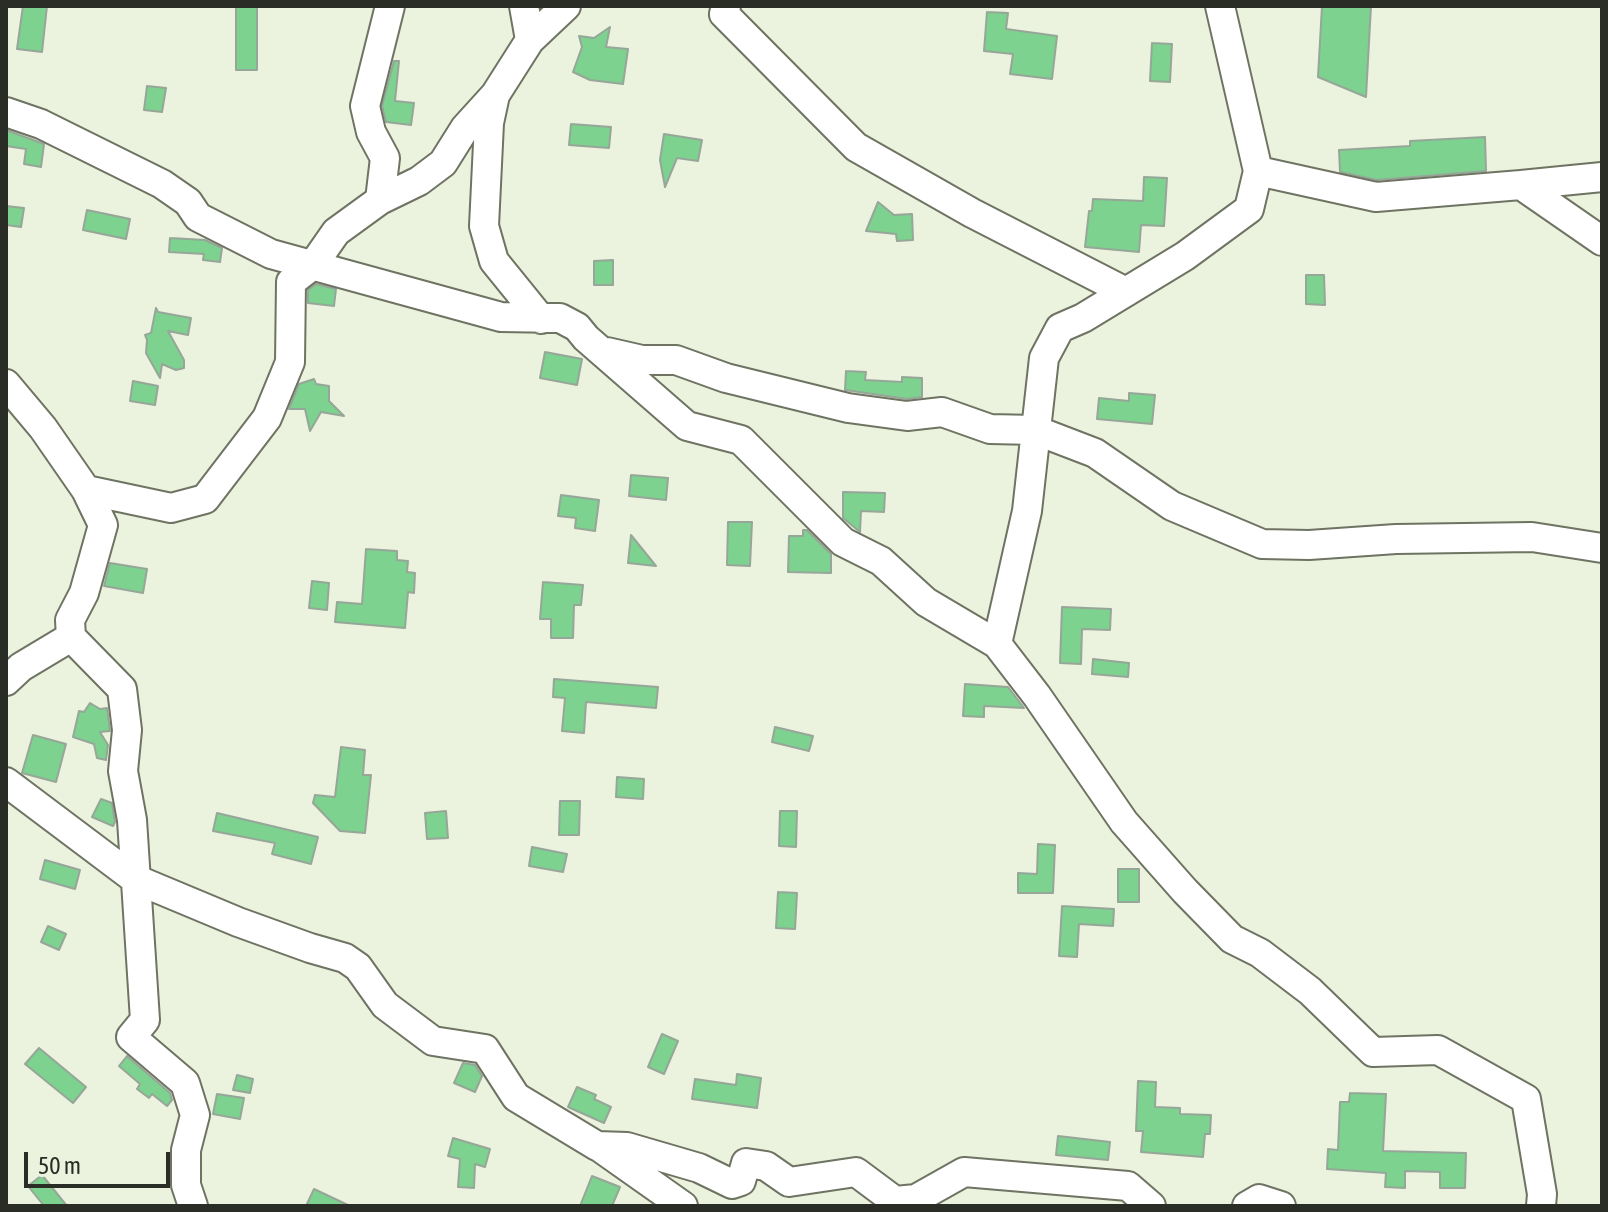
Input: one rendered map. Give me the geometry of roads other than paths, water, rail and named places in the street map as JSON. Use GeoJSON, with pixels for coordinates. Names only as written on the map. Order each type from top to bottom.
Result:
{"type":"FeatureCollection","features":[{"type":"Feature","properties":{"kind":"street"},"geometry":{"type":"LineString","coordinates":[[380,200],[385,158],[371,132],[365,106],[390,6]]}},
{"type":"Feature","properties":{"kind":"street"},"geometry":{"type":"LineString","coordinates":[[524,6],[530,40]]}},
{"type":"Feature","properties":{"kind":"street"},"geometry":{"type":"LineString","coordinates":[[86,490],[171,508],[205,499],[267,418],[290,362],[291,282],[313,265],[336,232],[380,200],[419,181],[443,163],[465,128],[495,95],[530,40],[566,6]]}},
{"type":"Feature","properties":{"kind":"street"},"geometry":{"type":"LineString","coordinates":[[997,644],[1027,511],[1044,358],[1060,328],[1185,256],[1249,209],[1258,171],[1220,6]]}},
{"type":"Feature","properties":{"kind":"street"},"geometry":{"type":"LineString","coordinates":[[722,9],[856,147],[972,213],[1126,292]]}},
{"type":"Feature","properties":{"kind":"street"},"geometry":{"type":"LineString","coordinates":[[495,95],[489,123],[484,226],[494,261],[541,319]]}},
{"type":"Feature","properties":{"kind":"street"},"geometry":{"type":"LineString","coordinates":[[6,112],[41,124],[162,184],[188,202],[198,217],[271,254],[501,317],[560,318],[577,327],[687,426],[741,440],[843,542],[881,561],[926,602],[997,644],[1124,822],[1232,939],[1260,953],[1310,991],[1373,1052],[1438,1050],[1526,1099],[1542,1194],[1541,1206]]}},
{"type":"Feature","properties":{"kind":"street"},"geometry":{"type":"LineString","coordinates":[[1258,171],[1376,197],[1602,177]]}},
{"type":"Feature","properties":{"kind":"street"},"geometry":{"type":"LineString","coordinates":[[1521,185],[1602,241]]}},
{"type":"Feature","properties":{"kind":"street"},"geometry":{"type":"LineString","coordinates":[[603,351],[642,360],[676,360],[726,378],[848,408],[907,416],[942,412],[990,429],[1035,430],[1095,453],[1172,506],[1262,544],[1532,537],[1602,548]]}},
{"type":"Feature","properties":{"kind":"street"},"geometry":{"type":"LineString","coordinates":[[6,384],[43,428],[86,490],[103,525],[84,593],[70,620],[71,637],[122,689],[127,730],[123,771],[132,820],[145,1020],[131,1037],[185,1083],[195,1115],[186,1150],[186,1185],[193,1206]]}},
{"type":"Feature","properties":{"kind":"street"},"geometry":{"type":"LineString","coordinates":[[6,681],[21,667],[71,637]]}},
{"type":"Feature","properties":{"kind":"street"},"geometry":{"type":"LineString","coordinates":[[6,782],[135,879],[238,922],[345,958],[358,967],[385,1005],[433,1041],[485,1049],[516,1097],[597,1146],[683,1206]]}},
{"type":"Feature","properties":{"kind":"street"},"geometry":{"type":"LineString","coordinates":[[597,1146],[627,1147],[699,1168],[732,1184],[741,1181],[746,1163],[766,1166],[789,1182],[856,1172],[895,1201],[916,1199],[964,1172],[1128,1186],[1151,1206]]}},
{"type":"Feature","properties":{"kind":"street"},"geometry":{"type":"LineString","coordinates":[[1247,1206],[1259,1199],[1281,1206]]}}]}
